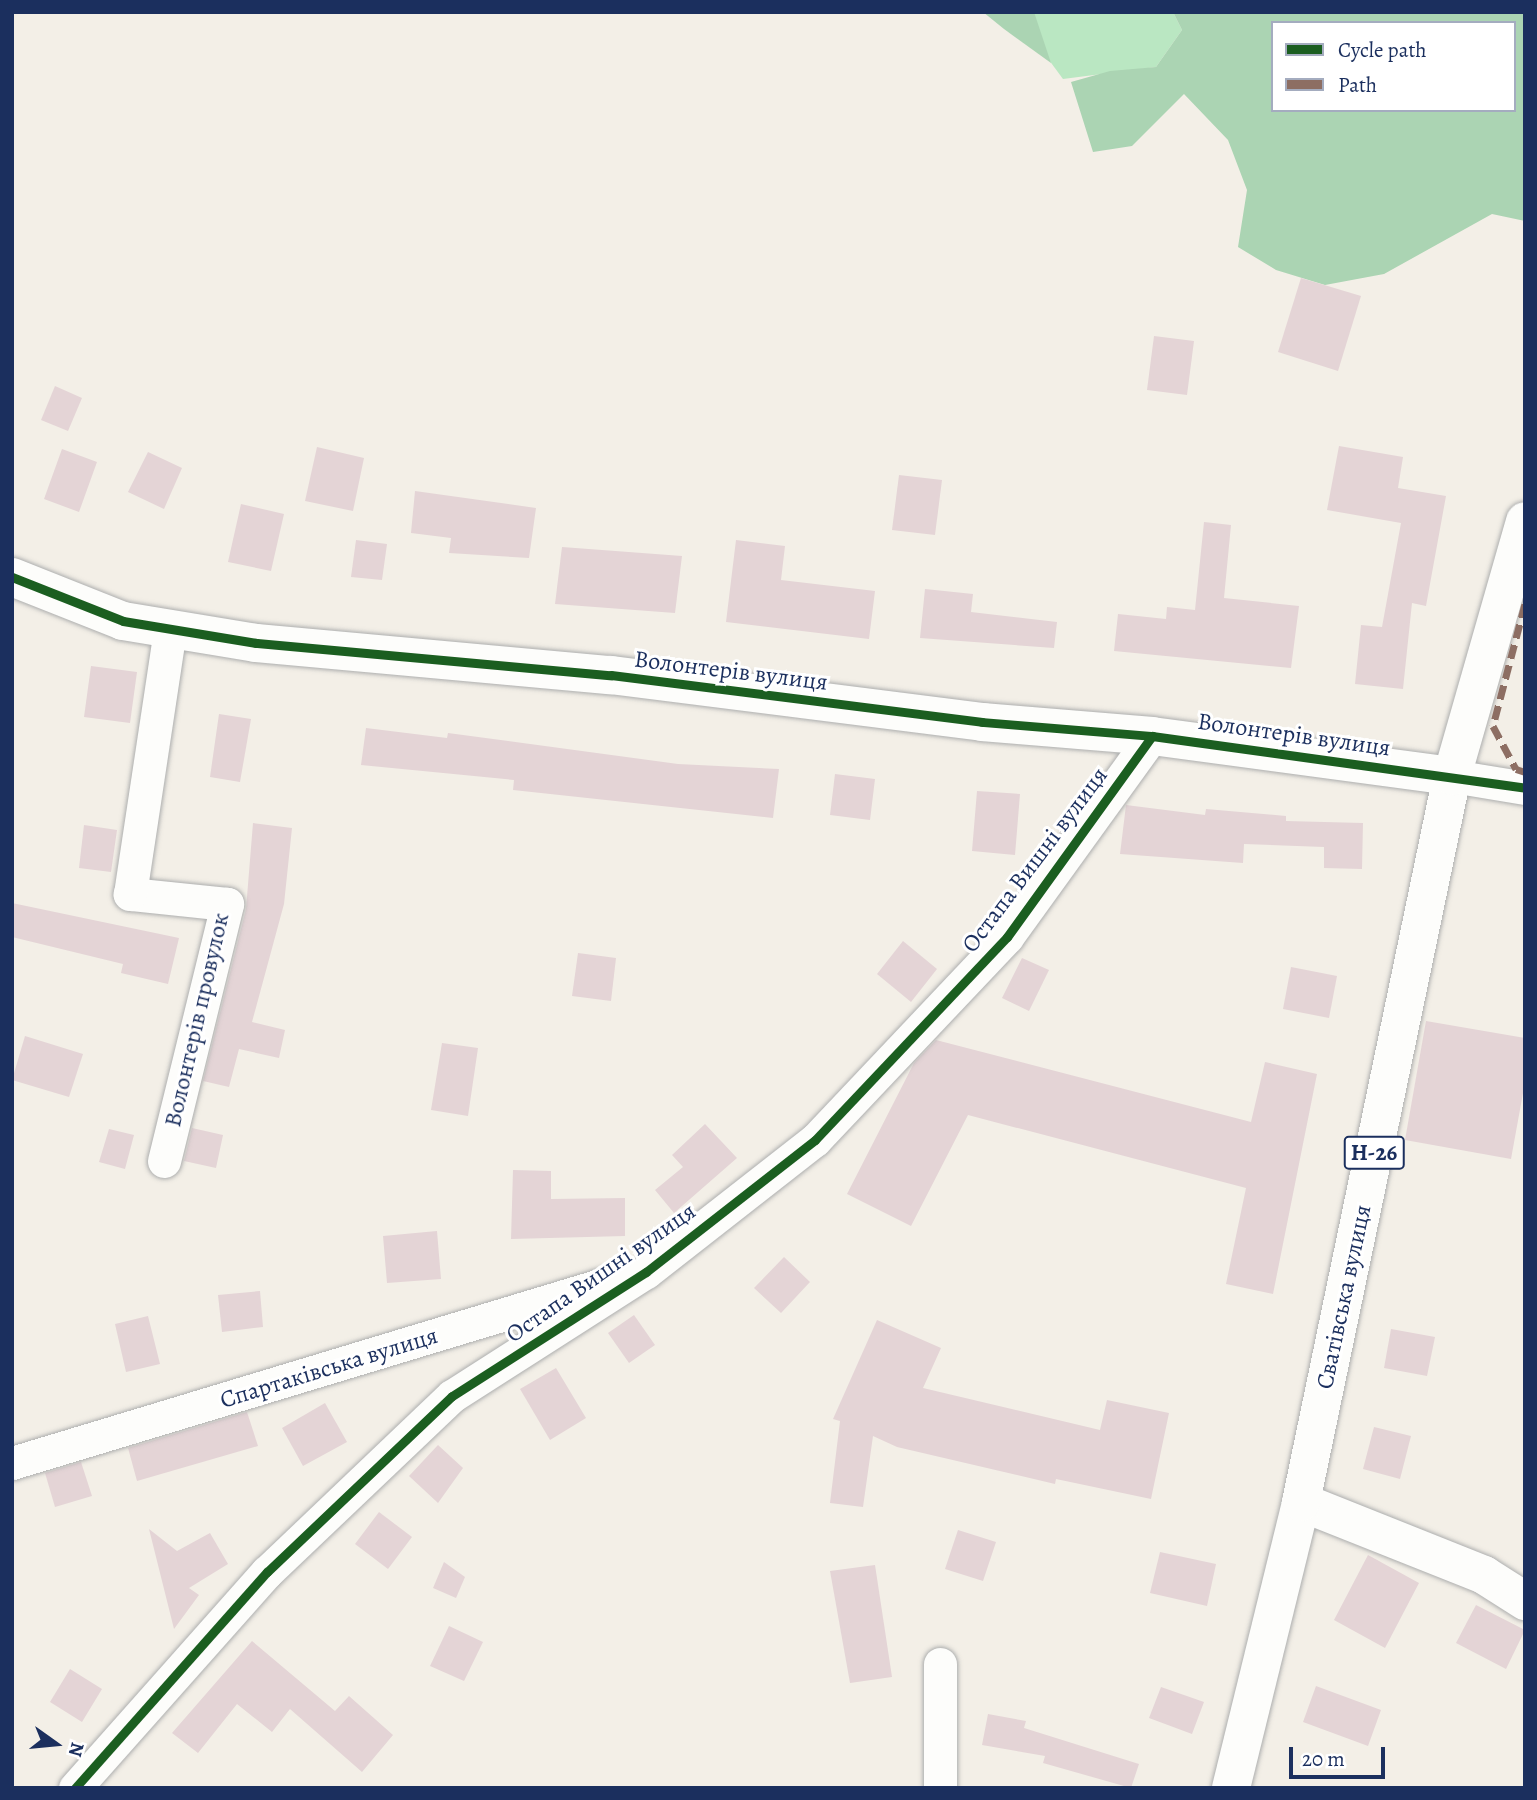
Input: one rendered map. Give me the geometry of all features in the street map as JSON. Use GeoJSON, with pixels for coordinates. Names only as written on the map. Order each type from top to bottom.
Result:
{"type":"FeatureCollection","features":[{"type":"Feature","properties":{"kind":"street","name":"Сватівська вулиця"},"geometry":{"type":"LineString","coordinates":[[1231,1788],[1301,1502],[1452,776],[1525,521]]}},
{"type":"Feature","properties":{"kind":"street","name":"Волонтерів вулиця"},"geometry":{"type":"LineString","coordinates":[[12,577],[123,621],[256,643],[611,675],[982,722],[1152,736],[1452,776]]}},
{"type":"Feature","properties":{"kind":"street","name":"Волонтерів провулок"},"geometry":{"type":"LineString","coordinates":[[164,1161],[227,904],[130,894],[170,629]]}},
{"type":"Feature","properties":{"kind":"street","name":"Остапа Вишні вулиця"},"geometry":{"type":"LineString","coordinates":[[75,1788],[267,1572],[452,1396],[646,1272],[815,1140],[1007,937],[1152,736]]}},
{"type":"Feature","properties":{"kind":"street"},"geometry":{"type":"LineString","coordinates":[[1452,776],[1525,788]]}},
{"type":"Feature","properties":{"kind":"street","name":"Спартаківська вулиця"},"geometry":{"type":"LineString","coordinates":[[12,1464],[646,1272]]}},
{"type":"Feature","properties":{"kind":"street"},"geometry":{"type":"LineString","coordinates":[[1301,1502],[1484,1575],[1525,1601]]}},
{"type":"Feature","properties":{"kind":"street"},"geometry":{"type":"LineString","coordinates":[[940,1664],[940,1788]]}},
{"type":"Feature","properties":{"kind":"green space"},"geometry":{"type":"Polygon","coordinates":[[[983,12],[1034,12],[1051,63],[1004,29],[983,12]]]}},
{"type":"Feature","properties":{"kind":"green space"},"geometry":{"type":"Polygon","coordinates":[[[1024,12],[1173,12],[1182,30],[1156,67],[1063,79],[1032,37],[1024,12]]]}},
{"type":"Feature","properties":{"kind":"green space"},"geometry":{"type":"Polygon","coordinates":[[[1173,12],[1525,12],[1525,221],[1492,214],[1384,274],[1325,285],[1276,270],[1238,247],[1247,190],[1228,140],[1184,94],[1132,146],[1093,152],[1071,82],[1110,71],[1156,67],[1182,30],[1173,12]]]}},
{"type":"Feature","properties":{"kind":"building"},"geometry":{"type":"Polygon","coordinates":[[[1301,278],[1361,296],[1338,371],[1278,352],[1301,278]]]}},
{"type":"Feature","properties":{"kind":"building"},"geometry":{"type":"Polygon","coordinates":[[[1154,336],[1194,341],[1187,395],[1147,390],[1154,336]]]}},
{"type":"Feature","properties":{"kind":"building"},"geometry":{"type":"Polygon","coordinates":[[[55,386],[82,398],[68,431],[41,420],[55,386]]]}},
{"type":"Feature","properties":{"kind":"building"},"geometry":{"type":"Polygon","coordinates":[[[1339,446],[1403,457],[1398,488],[1446,496],[1426,606],[1412,603],[1403,689],[1355,684],[1361,625],[1382,627],[1401,523],[1327,510],[1339,446]]]}},
{"type":"Feature","properties":{"kind":"building"},"geometry":{"type":"Polygon","coordinates":[[[317,447],[364,458],[353,511],[305,501],[317,447]]]}},
{"type":"Feature","properties":{"kind":"building"},"geometry":{"type":"Polygon","coordinates":[[[62,449],[97,462],[79,512],[44,499],[62,449]]]}},
{"type":"Feature","properties":{"kind":"building"},"geometry":{"type":"Polygon","coordinates":[[[148,452],[182,468],[164,509],[128,492],[148,452]]]}},
{"type":"Feature","properties":{"kind":"building"},"geometry":{"type":"Polygon","coordinates":[[[899,475],[942,480],[935,535],[892,530],[899,475]]]}},
{"type":"Feature","properties":{"kind":"building"},"geometry":{"type":"Polygon","coordinates":[[[415,491],[536,508],[529,558],[449,553],[451,538],[411,533],[415,491]]]}},
{"type":"Feature","properties":{"kind":"building"},"geometry":{"type":"Polygon","coordinates":[[[241,504],[284,514],[271,571],[228,562],[241,504]]]}},
{"type":"Feature","properties":{"kind":"building"},"geometry":{"type":"Polygon","coordinates":[[[1204,522],[1231,525],[1224,598],[1299,606],[1291,668],[1114,651],[1118,614],[1166,619],[1167,607],[1195,610],[1204,522]]]}},
{"type":"Feature","properties":{"kind":"building"},"geometry":{"type":"Polygon","coordinates":[[[356,540],[387,544],[382,580],[351,577],[356,540]]]}},
{"type":"Feature","properties":{"kind":"building"},"geometry":{"type":"Polygon","coordinates":[[[736,540],[785,546],[781,580],[875,591],[869,639],[726,622],[736,540]]]}},
{"type":"Feature","properties":{"kind":"building"},"geometry":{"type":"Polygon","coordinates":[[[562,547],[682,556],[675,613],[555,604],[562,547]]]}},
{"type":"Feature","properties":{"kind":"building"},"geometry":{"type":"Polygon","coordinates":[[[925,589],[973,594],[971,612],[1057,622],[1054,648],[920,638],[925,589]]]}},
{"type":"Feature","properties":{"kind":"building"},"geometry":{"type":"Polygon","coordinates":[[[91,666],[137,672],[130,723],[84,717],[91,666]]]}},
{"type":"Feature","properties":{"kind":"building"},"geometry":{"type":"Polygon","coordinates":[[[219,714],[251,719],[240,782],[210,777],[219,714]]]}},
{"type":"Feature","properties":{"kind":"building"},"geometry":{"type":"Polygon","coordinates":[[[366,728],[447,738],[448,733],[678,764],[779,769],[773,818],[513,790],[514,780],[361,765],[366,728]]]}},
{"type":"Feature","properties":{"kind":"building"},"geometry":{"type":"Polygon","coordinates":[[[835,774],[875,779],[870,820],[830,815],[835,774]]]}},
{"type":"Feature","properties":{"kind":"building"},"geometry":{"type":"Polygon","coordinates":[[[977,791],[1020,794],[1015,855],[972,851],[977,791]]]}},
{"type":"Feature","properties":{"kind":"building"},"geometry":{"type":"Polygon","coordinates":[[[1126,805],[1205,815],[1206,809],[1286,816],[1286,821],[1363,823],[1362,869],[1324,868],[1324,847],[1244,844],[1243,863],[1120,854],[1126,805]]]}},
{"type":"Feature","properties":{"kind":"building"},"geometry":{"type":"Polygon","coordinates":[[[253,823],[292,828],[284,904],[252,1022],[285,1030],[279,1058],[239,1049],[229,1087],[203,1081],[246,909],[253,823]]]}},
{"type":"Feature","properties":{"kind":"building"},"geometry":{"type":"Polygon","coordinates":[[[84,825],[117,830],[111,872],[79,868],[84,825]]]}},
{"type":"Feature","properties":{"kind":"building"},"geometry":{"type":"Polygon","coordinates":[[[12,903],[179,938],[168,984],[121,973],[123,964],[12,937],[12,903]]]}},
{"type":"Feature","properties":{"kind":"building"},"geometry":{"type":"Polygon","coordinates":[[[903,941],[937,969],[911,1002],[877,974],[903,941]]]}},
{"type":"Feature","properties":{"kind":"building"},"geometry":{"type":"Polygon","coordinates":[[[578,953],[616,958],[611,1001],[572,996],[578,953]]]}},
{"type":"Feature","properties":{"kind":"building"},"geometry":{"type":"Polygon","coordinates":[[[1022,958],[1049,970],[1029,1011],[1002,998],[1022,958]]]}},
{"type":"Feature","properties":{"kind":"building"},"geometry":{"type":"Polygon","coordinates":[[[1291,967],[1337,976],[1329,1018],[1283,1009],[1291,967]]]}},
{"type":"Feature","properties":{"kind":"building"},"geometry":{"type":"Polygon","coordinates":[[[1426,1021],[1525,1038],[1525,1082],[1511,1159],[1405,1140],[1426,1021]]]}},
{"type":"Feature","properties":{"kind":"building"},"geometry":{"type":"Polygon","coordinates":[[[25,1036],[83,1054],[69,1097],[12,1080],[25,1036]]]}},
{"type":"Feature","properties":{"kind":"building"},"geometry":{"type":"Polygon","coordinates":[[[936,1040],[1251,1122],[1265,1062],[1317,1074],[1273,1294],[1226,1284],[1246,1188],[968,1115],[911,1226],[847,1194],[914,1063],[936,1040]]]}},
{"type":"Feature","properties":{"kind":"building"},"geometry":{"type":"Polygon","coordinates":[[[442,1043],[478,1048],[468,1116],[431,1110],[442,1043]]]}},
{"type":"Feature","properties":{"kind":"building"},"geometry":{"type":"Polygon","coordinates":[[[705,1124],[737,1158],[674,1213],[655,1190],[683,1167],[672,1155],[705,1124]]]}},
{"type":"Feature","properties":{"kind":"building"},"geometry":{"type":"Polygon","coordinates":[[[192,1128],[223,1135],[216,1168],[184,1161],[192,1128]]]}},
{"type":"Feature","properties":{"kind":"building"},"geometry":{"type":"Polygon","coordinates":[[[109,1129],[134,1135],[125,1169],[99,1162],[109,1129]]]}},
{"type":"Feature","properties":{"kind":"building"},"geometry":{"type":"Polygon","coordinates":[[[513,1170],[551,1171],[551,1199],[625,1198],[625,1236],[511,1239],[513,1170]]]}},
{"type":"Feature","properties":{"kind":"building"},"geometry":{"type":"Polygon","coordinates":[[[437,1231],[441,1279],[387,1283],[383,1236],[437,1231]]]}},
{"type":"Feature","properties":{"kind":"building"},"geometry":{"type":"Polygon","coordinates":[[[784,1257],[810,1282],[781,1313],[754,1288],[784,1257]]]}},
{"type":"Feature","properties":{"kind":"building"},"geometry":{"type":"Polygon","coordinates":[[[260,1291],[263,1327],[222,1332],[218,1295],[260,1291]]]}},
{"type":"Feature","properties":{"kind":"building"},"geometry":{"type":"Polygon","coordinates":[[[634,1315],[655,1345],[629,1363],[608,1333],[634,1315]]]}},
{"type":"Feature","properties":{"kind":"building"},"geometry":{"type":"Polygon","coordinates":[[[148,1316],[160,1364],[126,1372],[115,1324],[148,1316]]]}},
{"type":"Feature","properties":{"kind":"building"},"geometry":{"type":"Polygon","coordinates":[[[877,1320],[941,1348],[923,1388],[1100,1430],[1107,1400],[1169,1413],[1151,1499],[1056,1479],[1055,1484],[897,1447],[873,1436],[863,1507],[830,1503],[840,1421],[833,1419],[877,1320]]]}},
{"type":"Feature","properties":{"kind":"building"},"geometry":{"type":"Polygon","coordinates":[[[1391,1329],[1435,1337],[1427,1376],[1384,1368],[1391,1329]]]}},
{"type":"Feature","properties":{"kind":"building"},"geometry":{"type":"Polygon","coordinates":[[[556,1368],[586,1418],[550,1440],[520,1389],[556,1368]]]}},
{"type":"Feature","properties":{"kind":"building"},"geometry":{"type":"Polygon","coordinates":[[[325,1403],[347,1442],[303,1466],[282,1428],[325,1403]]]}},
{"type":"Feature","properties":{"kind":"building"},"geometry":{"type":"Polygon","coordinates":[[[247,1412],[258,1446],[137,1481],[128,1448],[247,1412]]]}},
{"type":"Feature","properties":{"kind":"building"},"geometry":{"type":"Polygon","coordinates":[[[1374,1427],[1411,1436],[1400,1479],[1363,1469],[1374,1427]]]}},
{"type":"Feature","properties":{"kind":"building"},"geometry":{"type":"Polygon","coordinates":[[[438,1445],[463,1468],[438,1503],[409,1476],[438,1445]]]}},
{"type":"Feature","properties":{"kind":"building"},"geometry":{"type":"Polygon","coordinates":[[[81,1462],[92,1496],[55,1507],[45,1473],[81,1462]]]}},
{"type":"Feature","properties":{"kind":"building"},"geometry":{"type":"Polygon","coordinates":[[[379,1512],[412,1537],[388,1569],[355,1544],[379,1512]]]}},
{"type":"Feature","properties":{"kind":"building"},"geometry":{"type":"Polygon","coordinates":[[[149,1529],[177,1551],[210,1533],[228,1564],[189,1588],[199,1595],[174,1629],[149,1529]]]}},
{"type":"Feature","properties":{"kind":"building"},"geometry":{"type":"Polygon","coordinates":[[[958,1530],[996,1542],[983,1581],[945,1569],[958,1530]]]}},
{"type":"Feature","properties":{"kind":"building"},"geometry":{"type":"Polygon","coordinates":[[[1160,1552],[1216,1564],[1207,1606],[1150,1593],[1160,1552]]]}},
{"type":"Feature","properties":{"kind":"building"},"geometry":{"type":"Polygon","coordinates":[[[1368,1555],[1419,1583],[1385,1648],[1334,1620],[1368,1555]]]}},
{"type":"Feature","properties":{"kind":"building"},"geometry":{"type":"Polygon","coordinates":[[[444,1562],[465,1577],[456,1598],[433,1588],[444,1562]]]}},
{"type":"Feature","properties":{"kind":"building"},"geometry":{"type":"Polygon","coordinates":[[[875,1565],[892,1677],[850,1683],[830,1571],[875,1565]]]}},
{"type":"Feature","properties":{"kind":"building"},"geometry":{"type":"Polygon","coordinates":[[[1476,1605],[1525,1630],[1506,1669],[1456,1643],[1476,1605]]]}},
{"type":"Feature","properties":{"kind":"building"},"geometry":{"type":"Polygon","coordinates":[[[449,1626],[483,1642],[464,1681],[430,1666],[449,1626]]]}},
{"type":"Feature","properties":{"kind":"building"},"geometry":{"type":"Polygon","coordinates":[[[252,1641],[335,1711],[349,1696],[393,1735],[362,1772],[290,1709],[272,1732],[237,1704],[198,1753],[172,1733],[252,1641]]]}},
{"type":"Feature","properties":{"kind":"building"},"geometry":{"type":"Polygon","coordinates":[[[70,1669],[102,1689],[82,1722],[50,1702],[70,1669]]]}},
{"type":"Feature","properties":{"kind":"building"},"geometry":{"type":"Polygon","coordinates":[[[1316,1686],[1381,1710],[1368,1746],[1303,1722],[1316,1686]]]}},
{"type":"Feature","properties":{"kind":"building"},"geometry":{"type":"Polygon","coordinates":[[[1161,1687],[1204,1702],[1192,1734],[1149,1718],[1161,1687]]]}},
{"type":"Feature","properties":{"kind":"building"},"geometry":{"type":"Polygon","coordinates":[[[988,1714],[1026,1721],[1024,1728],[1139,1764],[1131,1788],[1043,1763],[1045,1756],[982,1745],[988,1714]]]}},
{"type":"Feature","properties":{"kind":"marked path"},"geometry":{"type":"LineString","coordinates":[[1525,604],[1493,726],[1516,769],[1525,772]]}},
{"type":"Feature","properties":{"kind":"cycle path"},"geometry":{"type":"LineString","coordinates":[[12,577],[123,621],[256,643],[611,675],[982,722],[1152,736],[1525,788]]}},
{"type":"Feature","properties":{"kind":"cycle path"},"geometry":{"type":"LineString","coordinates":[[75,1788],[267,1572],[452,1396],[646,1272],[815,1140],[1007,937],[1152,736]]}}]}
